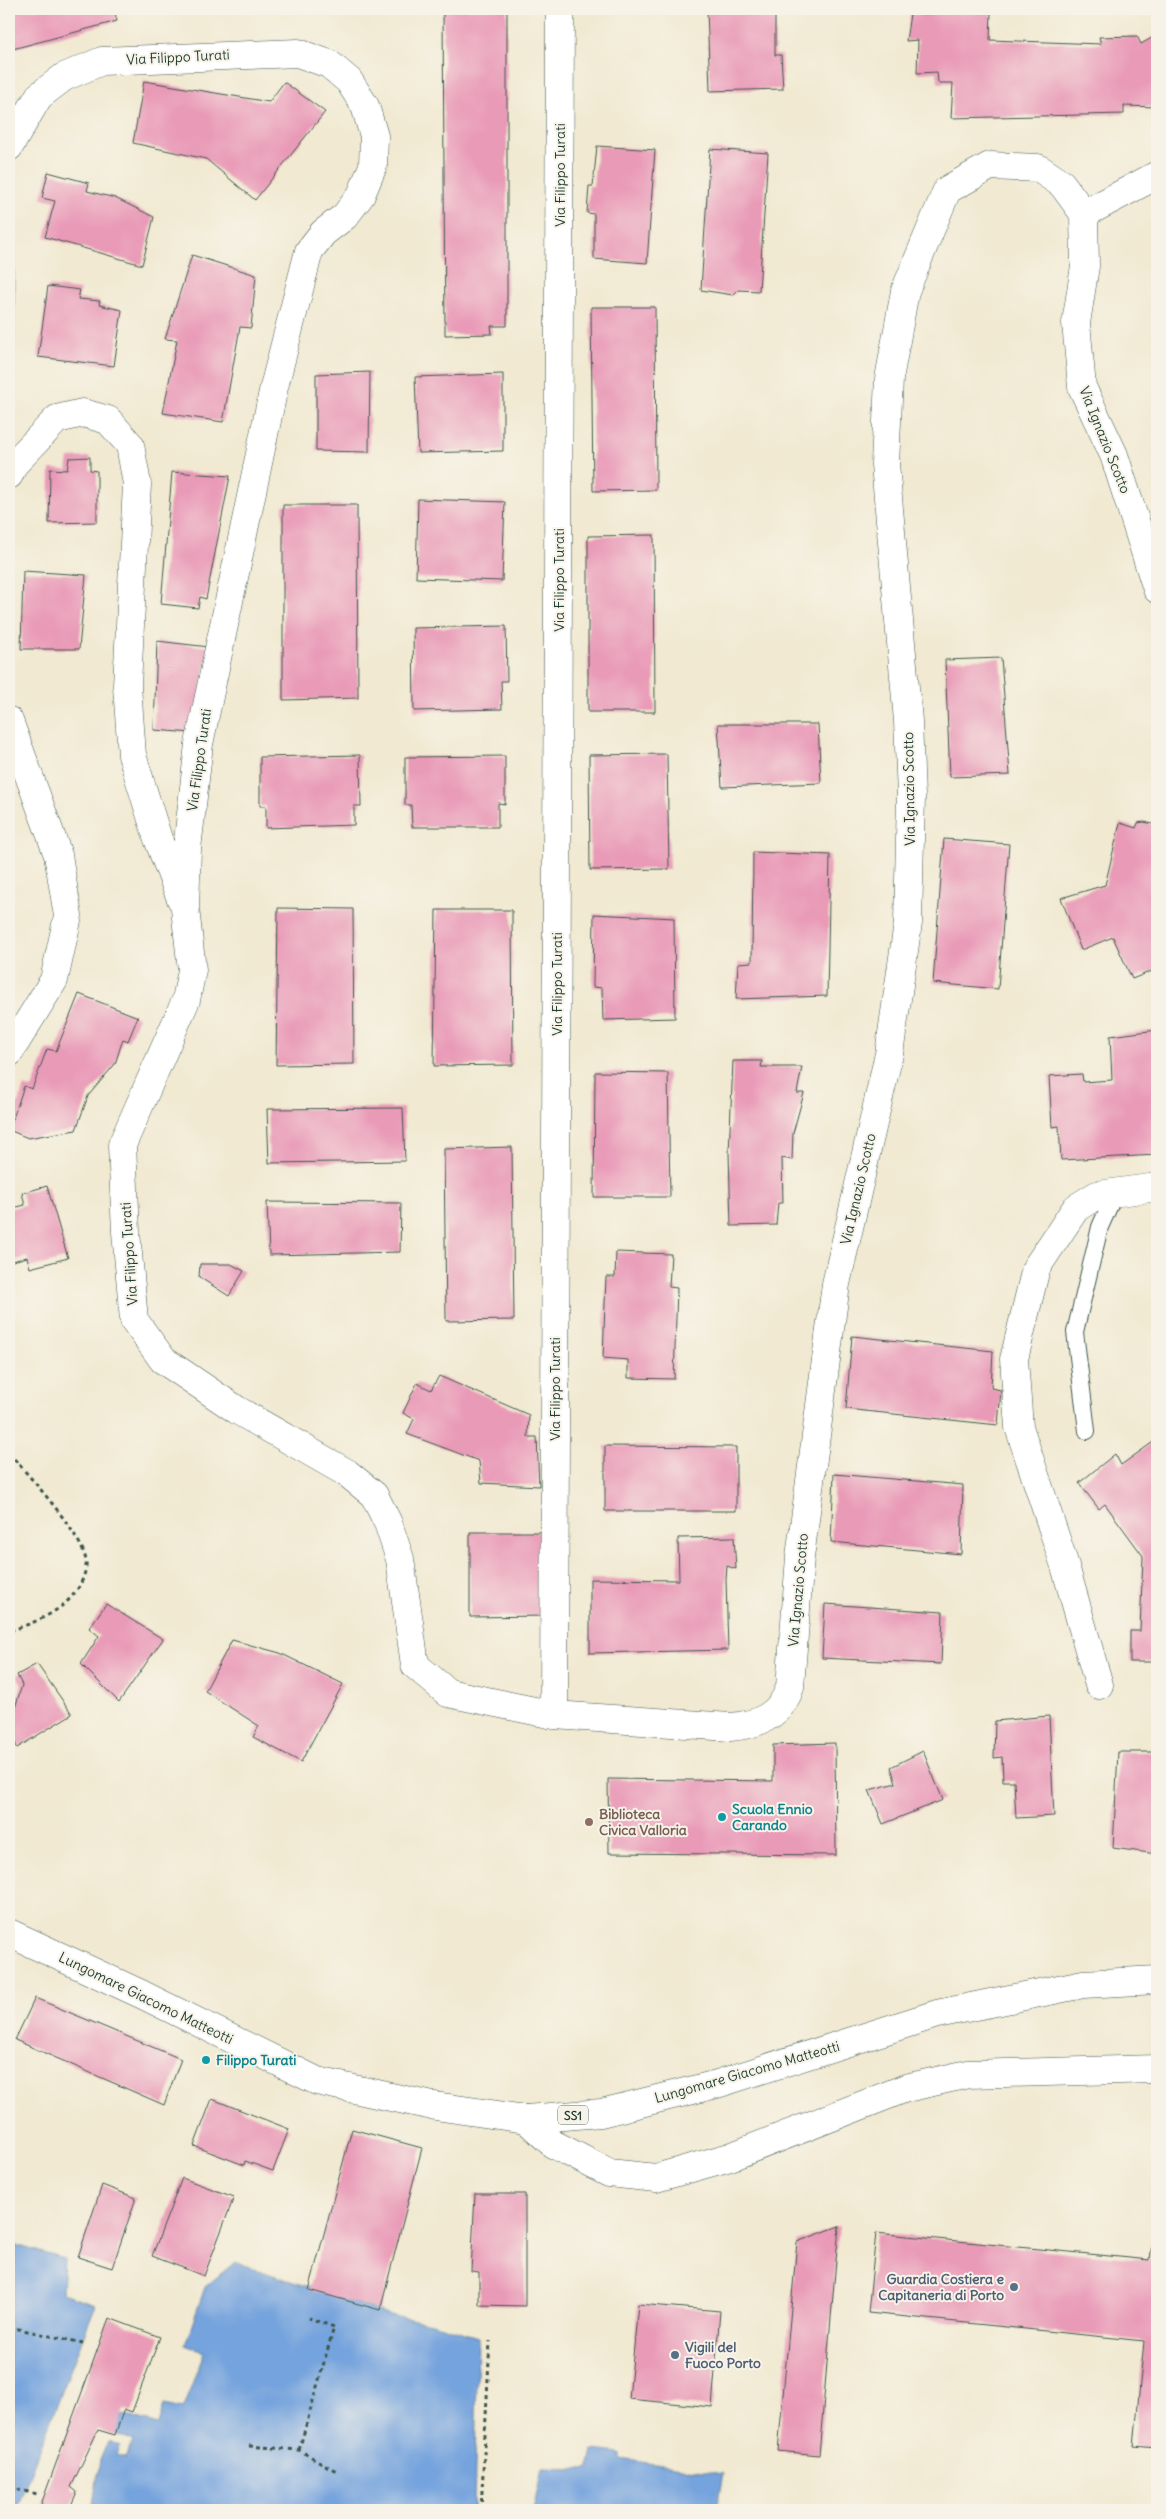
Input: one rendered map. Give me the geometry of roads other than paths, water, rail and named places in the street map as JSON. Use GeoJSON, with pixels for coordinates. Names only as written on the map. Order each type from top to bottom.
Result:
{"type":"FeatureCollection","features":[{"type":"Feature","properties":{"kind":"street","name":"Via Filippo Turati"},"geometry":{"type":"LineString","coordinates":[[9,147],[38,96],[64,77],[102,61],[298,53],[329,64],[349,81],[365,106],[374,136],[373,166],[362,195],[345,216],[323,233],[309,251],[274,387],[199,744],[184,908],[192,970],[186,1000],[122,1145],[126,1232],[134,1320],[164,1360],[237,1410],[347,1473],[374,1495],[388,1523],[400,1559],[415,1664],[448,1693],[554,1715],[560,9]]}},
{"type":"Feature","properties":{"kind":"street","name":"Via Ignazio Scotto"},"geometry":{"type":"LineString","coordinates":[[554,1715],[730,1727],[750,1726],[769,1717],[785,1701],[790,1688],[800,1557],[836,1284],[889,1054],[908,924],[911,796],[908,721],[885,464],[889,379],[905,291],[948,190],[990,166],[1038,168],[1062,184],[1084,214],[1085,266],[1076,322],[1082,387],[1114,455],[1157,589]]}},
{"type":"Feature","properties":{"kind":"street"},"geometry":{"type":"LineString","coordinates":[[1084,214],[1157,175]]}},
{"type":"Feature","properties":{"kind":"street","name":"Via Filippo Turati"},"geometry":{"type":"LineString","coordinates":[[9,475],[14,464],[57,419],[82,413],[108,420],[130,445],[137,484],[127,686],[132,755],[158,840],[184,908]]}},
{"type":"Feature","properties":{"kind":"street"},"geometry":{"type":"LineString","coordinates":[[9,721],[58,855],[68,916],[54,980],[9,1054]]}},
{"type":"Feature","properties":{"kind":"street"},"geometry":{"type":"LineString","coordinates":[[1099,1685],[1065,1566],[1019,1426],[1014,1360],[1036,1268],[1076,1208],[1097,1195],[1157,1187]]}},
{"type":"Feature","properties":{"kind":"street","name":"Lungomare Giacomo Matteotti"},"geometry":{"type":"LineString","coordinates":[[9,1933],[142,1994],[317,2081],[428,2105],[526,2119],[601,2113],[717,2084],[937,2014],[1083,1984],[1157,1980]]}},
{"type":"Feature","properties":{"kind":"street"},"geometry":{"type":"LineString","coordinates":[[526,2119],[553,2144],[609,2173],[656,2178],[730,2157],[906,2088],[968,2074],[1157,2069]]}},
{"type":"Feature","properties":{"kind":"lane"},"geometry":{"type":"LineString","coordinates":[[1087,1431],[1075,1332],[1100,1227],[1116,1191]]}},
{"type":"Feature","properties":{"kind":"water"},"geometry":{"type":"Polygon","coordinates":[[[9,2243],[64,2259],[62,2293],[96,2304],[16,2510],[9,2510],[9,2243]]]}},
{"type":"Feature","properties":{"kind":"water"},"geometry":{"type":"Polygon","coordinates":[[[235,2262],[393,2316],[432,2323],[478,2337],[474,2510],[106,2510],[93,2505],[100,2460],[108,2441],[120,2446],[117,2455],[126,2458],[133,2441],[113,2433],[120,2414],[158,2425],[164,2404],[183,2408],[204,2352],[185,2345],[205,2287],[235,2262]]]}},
{"type":"Feature","properties":{"kind":"water"},"geometry":{"type":"Polygon","coordinates":[[[593,2450],[620,2453],[620,2459],[723,2474],[716,2510],[533,2510],[542,2468],[589,2469],[593,2450]]]}},
{"type":"Feature","properties":{"kind":"place","name":"Scuola Ennio Carando"},"geometry":{"type":"Point","coordinates":[722,1817]}},
{"type":"Feature","properties":{"kind":"place","name":"Biblioteca Civica Valloria"},"geometry":{"type":"Point","coordinates":[589,1822]}},
{"type":"Feature","properties":{"kind":"place","name":"Filippo Turati"},"geometry":{"type":"Point","coordinates":[206,2060]}},
{"type":"Feature","properties":{"kind":"place","name":"Guardia Costiera e Capitaneria di Porto"},"geometry":{"type":"Point","coordinates":[1014,2287]}},
{"type":"Feature","properties":{"kind":"place","name":"Vigili del Fuoco Porto"},"geometry":{"type":"Point","coordinates":[675,2355]}}]}
